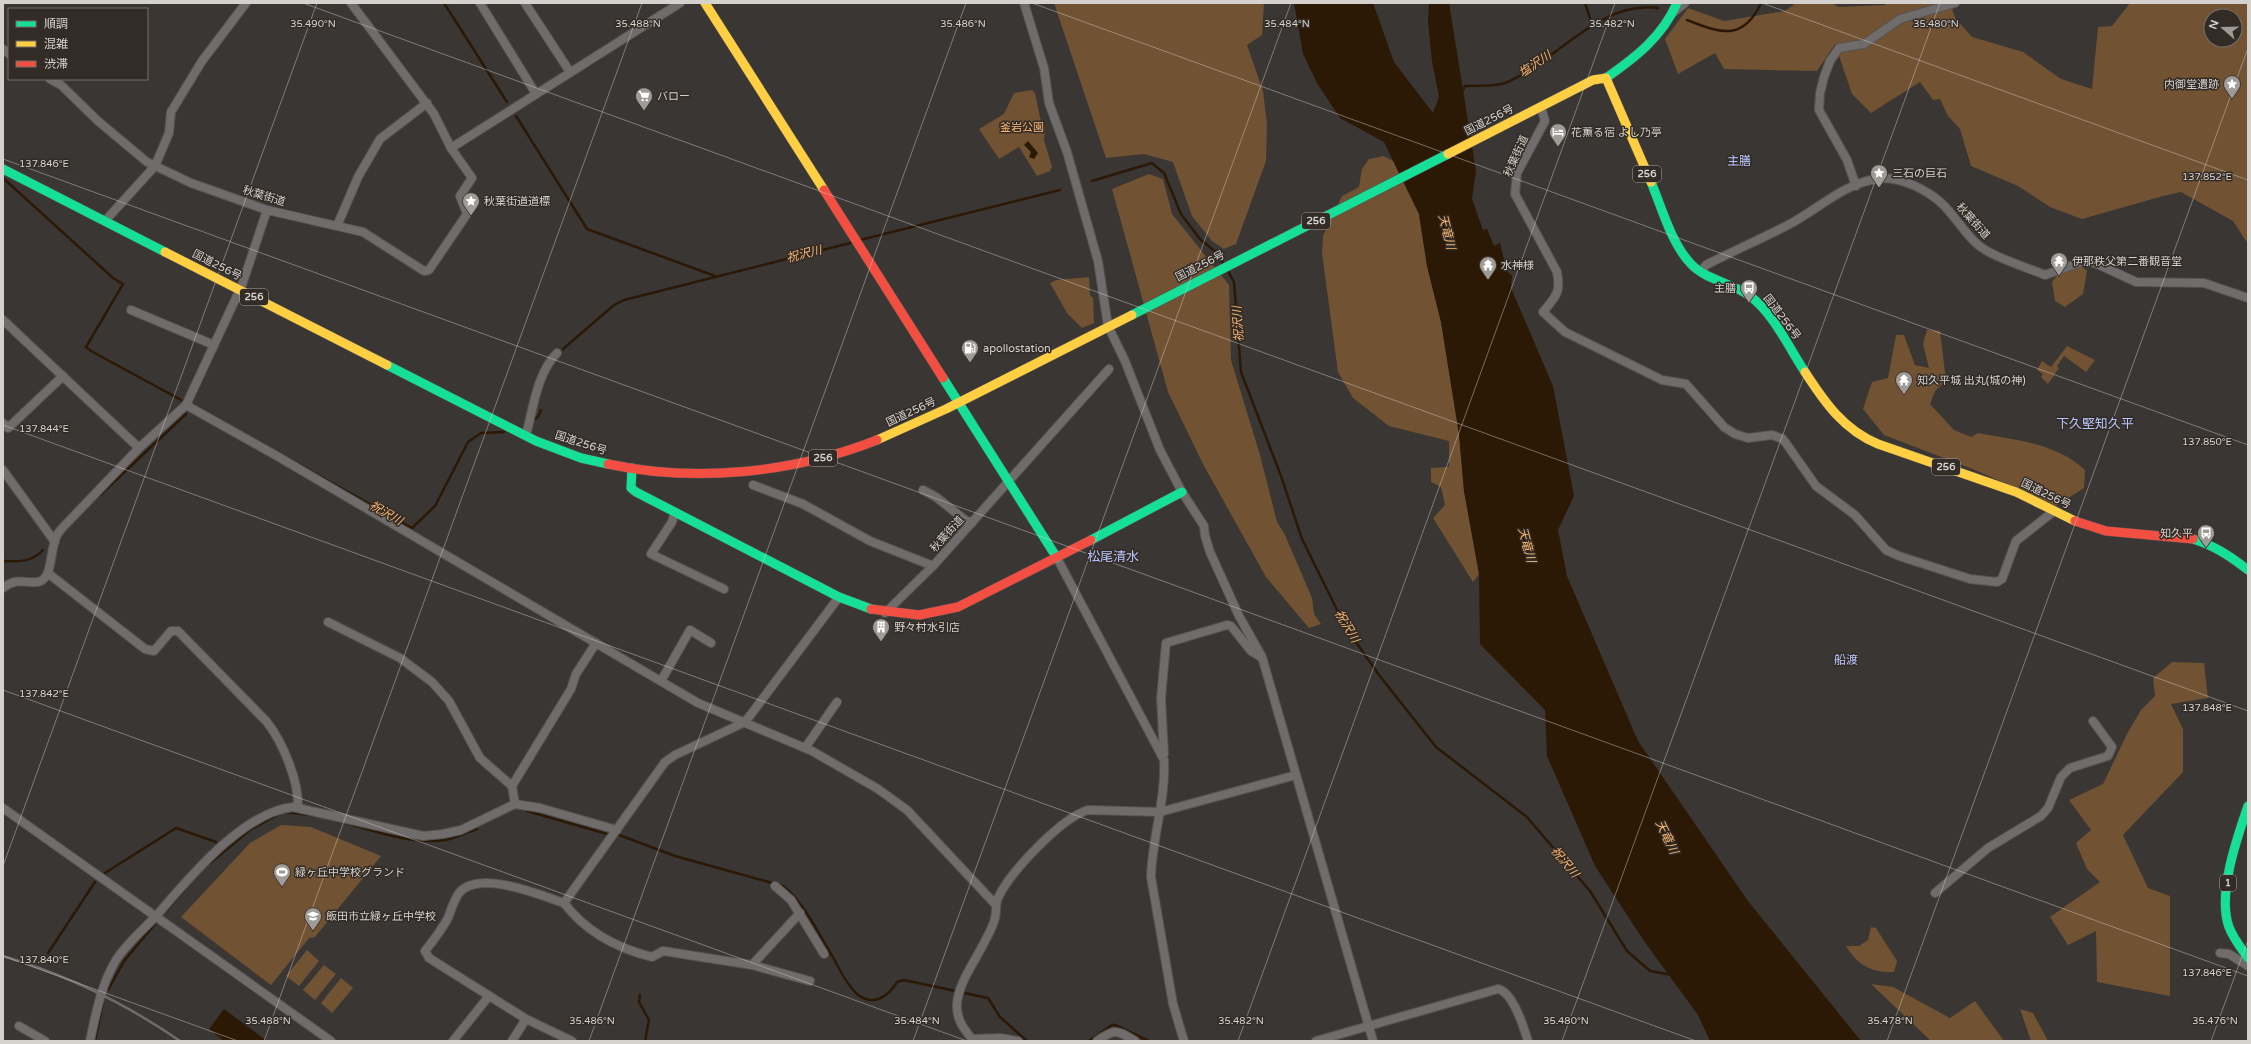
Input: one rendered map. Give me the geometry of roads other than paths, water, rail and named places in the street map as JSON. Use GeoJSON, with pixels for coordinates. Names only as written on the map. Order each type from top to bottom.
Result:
{"type":"FeatureCollection","features":[{"type":"Feature","properties":{"kind":"main road"},"geometry":{"type":"LineString","coordinates":[[705,3],[1057,558]]}},
{"type":"Feature","properties":{"kind":"main road"},"geometry":{"type":"LineString","coordinates":[[1606,78],[1642,53],[1667,24],[1675,7]]}},
{"type":"Feature","properties":{"kind":"main road","name":"国道256号"},"geometry":{"type":"LineString","coordinates":[[3,169],[505,425],[581,458],[632,468],[695,473],[747,471],[799,463],[855,448],[885,437],[959,402],[1593,80],[1606,78],[1669,224],[1688,259],[1701,271],[1733,285],[1758,303],[1826,401],[1852,431],[1881,444],[2032,499],[2074,521],[2102,529],[2188,537],[2209,543],[2223,549],[2248,570]]}},
{"type":"Feature","properties":{"kind":"main road"},"geometry":{"type":"LineString","coordinates":[[632,468],[631,488],[636,492],[839,597],[869,609],[885,613],[919,615],[958,607],[1057,558],[1182,492]]}},
{"type":"Feature","properties":{"kind":"main road","name":"1"},"geometry":{"type":"LineString","coordinates":[[2248,806],[2228,886],[2226,905],[2229,926],[2236,941],[2248,958]]}},
{"type":"Feature","properties":{"kind":"street"},"geometry":{"type":"LineString","coordinates":[[105,221],[155,166],[169,133],[171,112],[202,61],[246,3]]}},
{"type":"Feature","properties":{"kind":"street"},"geometry":{"type":"LineString","coordinates":[[351,3],[427,103],[451,148],[680,3]]}},
{"type":"Feature","properties":{"kind":"street"},"geometry":{"type":"LineString","coordinates":[[480,3],[536,94]]}},
{"type":"Feature","properties":{"kind":"street"},"geometry":{"type":"LineString","coordinates":[[525,3],[570,72]]}},
{"type":"Feature","properties":{"kind":"street"},"geometry":{"type":"LineString","coordinates":[[1024,3],[1044,68],[1048,103],[1067,152],[1098,261],[1111,325],[1160,450],[1182,492],[1204,526],[1205,536],[1210,552],[1240,616],[1262,657],[1373,1041]]}},
{"type":"Feature","properties":{"kind":"street"},"geometry":{"type":"LineString","coordinates":[[1675,7],[1685,3]]}},
{"type":"Feature","properties":{"kind":"street"},"geometry":{"type":"LineString","coordinates":[[1856,186],[1846,160],[1819,110],[1820,93],[1830,61],[1839,48],[1864,44],[1900,19],[1956,3]]}},
{"type":"Feature","properties":{"kind":"street","name":"秋葉街道"},"geometry":{"type":"LineString","coordinates":[[52,80],[61,85],[98,121],[155,166],[196,185],[267,210],[363,232],[424,271],[429,270],[467,214],[460,196],[472,178],[451,148]]}},
{"type":"Feature","properties":{"kind":"street"},"geometry":{"type":"LineString","coordinates":[[337,226],[358,178],[380,139],[427,103]]}},
{"type":"Feature","properties":{"kind":"street","name":"秋葉街道"},"geometry":{"type":"LineString","coordinates":[[1541,107],[1545,121],[1517,173],[1515,194],[1556,272],[1559,284],[1558,294],[1543,312],[1565,332],[1662,380],[1686,384],[1724,427],[1735,434],[1748,438],[1772,435],[1782,439],[1816,486],[1855,515],[1886,550],[1899,556],[1970,579],[1997,582],[2002,579],[2016,541],[2054,511]]}},
{"type":"Feature","properties":{"kind":"street","name":"秋葉街道"},"geometry":{"type":"LineString","coordinates":[[1701,271],[1706,265],[1789,225],[1834,196],[1876,179],[1886,178],[1917,187],[1929,193],[1950,212],[1975,243],[1985,250],[2045,275],[2081,262],[2095,263],[2136,282],[2204,283],[2248,298]]}},
{"type":"Feature","properties":{"kind":"street"},"geometry":{"type":"LineString","coordinates":[[3,588],[11,581],[41,581],[49,574],[57,535],[67,522],[139,448],[186,405],[240,290],[267,210]]}},
{"type":"Feature","properties":{"kind":"street"},"geometry":{"type":"LineString","coordinates":[[131,310],[214,345]]}},
{"type":"Feature","properties":{"kind":"street"},"geometry":{"type":"LineString","coordinates":[[3,320],[139,448]]}},
{"type":"Feature","properties":{"kind":"street"},"geometry":{"type":"LineString","coordinates":[[522,433],[529,426],[531,414],[549,360],[557,353]]}},
{"type":"Feature","properties":{"kind":"street","name":"秋葉街道"},"geometry":{"type":"LineString","coordinates":[[753,485],[803,504],[870,541],[933,566],[1010,482],[1109,369]]}},
{"type":"Feature","properties":{"kind":"street"},"geometry":{"type":"LineString","coordinates":[[5,428],[63,376]]}},
{"type":"Feature","properties":{"kind":"street"},"geometry":{"type":"LineString","coordinates":[[186,405],[698,703],[822,756],[898,802],[996,905]]}},
{"type":"Feature","properties":{"kind":"street"},"geometry":{"type":"LineString","coordinates":[[3,470],[55,542]]}},
{"type":"Feature","properties":{"kind":"street"},"geometry":{"type":"LineString","coordinates":[[923,490],[936,497],[972,523]]}},
{"type":"Feature","properties":{"kind":"street"},"geometry":{"type":"LineString","coordinates":[[674,512],[672,522],[651,554],[724,589]]}},
{"type":"Feature","properties":{"kind":"street"},"geometry":{"type":"LineString","coordinates":[[1057,558],[1157,744],[1164,760]]}},
{"type":"Feature","properties":{"kind":"street"},"geometry":{"type":"LineString","coordinates":[[885,613],[933,566]]}},
{"type":"Feature","properties":{"kind":"street"},"geometry":{"type":"LineString","coordinates":[[49,574],[145,648],[154,651],[171,631],[178,632],[267,722],[276,734],[285,752],[297,792],[298,808]]}},
{"type":"Feature","properties":{"kind":"street"},"geometry":{"type":"LineString","coordinates":[[564,903],[665,762],[675,755],[743,723],[839,597]]}},
{"type":"Feature","properties":{"kind":"street"},"geometry":{"type":"LineString","coordinates":[[328,622],[400,658],[432,682],[449,701],[480,758],[512,786],[515,804]]}},
{"type":"Feature","properties":{"kind":"street"},"geometry":{"type":"LineString","coordinates":[[1184,1041],[1173,1004],[1151,877],[1152,861],[1165,777],[1160,698],[1166,643],[1227,625],[1231,626],[1251,651],[1262,657]]}},
{"type":"Feature","properties":{"kind":"street"},"geometry":{"type":"LineString","coordinates":[[661,681],[690,630],[711,642]]}},
{"type":"Feature","properties":{"kind":"street"},"geometry":{"type":"LineString","coordinates":[[512,786],[567,696],[576,674],[596,643]]}},
{"type":"Feature","properties":{"kind":"street"},"geometry":{"type":"LineString","coordinates":[[805,748],[837,702]]}},
{"type":"Feature","properties":{"kind":"street"},"geometry":{"type":"LineString","coordinates":[[1934,893],[1988,848],[2041,816],[2048,808],[2061,776],[2070,768],[2108,756],[2112,747],[2093,721]]}},
{"type":"Feature","properties":{"kind":"street"},"geometry":{"type":"LineString","coordinates":[[1018,1041],[1000,1038],[973,1040],[961,1025],[958,1016],[960,992],[995,919],[996,905],[1000,895],[1023,863],[1078,813],[1088,810],[1160,812],[1296,776]]}},
{"type":"Feature","properties":{"kind":"street"},"geometry":{"type":"LineString","coordinates":[[90,1041],[98,1002],[116,961],[131,940],[155,916],[200,865],[245,828],[284,808],[298,808],[423,836],[461,830],[515,804],[540,808],[617,830]]}},
{"type":"Feature","properties":{"kind":"street"},"geometry":{"type":"LineString","coordinates":[[3,808],[329,1040]]}},
{"type":"Feature","properties":{"kind":"street"},"geometry":{"type":"LineString","coordinates":[[572,1041],[526,1019],[429,958],[425,951],[447,920],[458,894],[464,888],[477,885],[501,883],[564,903],[597,936],[609,943],[642,955],[652,957],[663,951],[752,966],[810,981]]}},
{"type":"Feature","properties":{"kind":"street"},"geometry":{"type":"LineString","coordinates":[[775,886],[791,900],[824,954]]}},
{"type":"Feature","properties":{"kind":"street"},"geometry":{"type":"LineString","coordinates":[[752,966],[800,913]]}},
{"type":"Feature","properties":{"kind":"street"},"geometry":{"type":"LineString","coordinates":[[2220,953],[2229,954],[2248,966]]}},
{"type":"Feature","properties":{"kind":"street"},"geometry":{"type":"LineString","coordinates":[[1316,1041],[1368,1025],[1500,989],[1508,995],[1521,1018],[1528,1041]]}},
{"type":"Feature","properties":{"kind":"street"},"geometry":{"type":"LineString","coordinates":[[453,1041],[489,996]]}},
{"type":"Feature","properties":{"kind":"street"},"geometry":{"type":"LineString","coordinates":[[512,1041],[526,1019]]}},
{"type":"Feature","properties":{"kind":"street"},"geometry":{"type":"LineString","coordinates":[[19,1026],[45,1041]]}},
{"type":"Feature","properties":{"kind":"street"},"geometry":{"type":"LineString","coordinates":[[1097,1041],[1110,1032],[1119,1032],[1135,1041]]}},
{"type":"Feature","properties":{"kind":"water","name":"天竜川"},"geometry":{"type":"Polygon","coordinates":[[[1294,3],[1373,3],[1394,62],[1433,113],[1439,97],[1432,61],[1428,21],[1429,3],[1449,3],[1476,171],[1472,199],[1483,230],[1487,229],[1494,246],[1500,243],[1507,271],[1512,276],[1511,288],[1553,386],[1574,496],[1558,530],[1567,576],[1638,741],[1748,901],[1861,1041],[1710,1041],[1698,1015],[1644,941],[1595,866],[1547,756],[1545,710],[1480,644],[1479,574],[1464,491],[1459,434],[1441,322],[1427,266],[1419,214],[1384,142],[1340,118],[1317,83],[1303,54],[1294,3]]]}},
{"type":"Feature","properties":{"kind":"water"},"geometry":{"type":"Polygon","coordinates":[[[1028,141],[1038,153],[1034,159],[1029,157],[1031,152],[1024,145],[1028,141]]]}},
{"type":"Feature","properties":{"kind":"water"},"geometry":{"type":"Polygon","coordinates":[[[224,1009],[267,1041],[224,1041],[209,1029],[224,1009]]]}},
{"type":"Feature","properties":{"kind":"waterway"},"geometry":{"type":"LineString","coordinates":[[444,3],[507,102]]}},
{"type":"Feature","properties":{"kind":"waterway"},"geometry":{"type":"LineString","coordinates":[[1585,3],[1590,18]]}},
{"type":"Feature","properties":{"kind":"waterway","name":"塩沢川"},"geometry":{"type":"LineString","coordinates":[[1687,20],[1720,31],[1730,31],[1738,29],[1746,24],[1754,15],[1761,3]]}},
{"type":"Feature","properties":{"kind":"waterway","name":"塩沢川"},"geometry":{"type":"LineString","coordinates":[[1461,94],[1465,86],[1501,84],[1523,74],[1577,35],[1596,23],[1616,14],[1636,8],[1658,8]]}},
{"type":"Feature","properties":{"kind":"waterway"},"geometry":{"type":"LineString","coordinates":[[516,116],[587,229],[715,276]]}},
{"type":"Feature","properties":{"kind":"waterway","name":"祝沢川"},"geometry":{"type":"LineString","coordinates":[[1092,181],[1152,163],[1164,173],[1181,214],[1200,239],[1217,253],[1223,263]]}},
{"type":"Feature","properties":{"kind":"waterway"},"geometry":{"type":"LineString","coordinates":[[3,178],[113,278],[123,284],[86,347],[183,401]]}},
{"type":"Feature","properties":{"kind":"waterway","name":"祝沢川"},"geometry":{"type":"LineString","coordinates":[[860,240],[1060,190]]}},
{"type":"Feature","properties":{"kind":"waterway","name":"祝沢川"},"geometry":{"type":"LineString","coordinates":[[563,349],[614,305],[624,300],[854,242]]}},
{"type":"Feature","properties":{"kind":"waterway","name":"祝沢川"},"geometry":{"type":"LineString","coordinates":[[1228,271],[1234,282],[1241,372],[1281,476],[1302,539],[1346,628],[1379,675],[1436,747],[1527,817],[1590,891],[1627,951],[1650,971],[1672,975]]}},
{"type":"Feature","properties":{"kind":"waterway","name":"祝沢川"},"geometry":{"type":"LineString","coordinates":[[192,404],[412,528],[435,506],[468,442],[481,433],[504,432]]}},
{"type":"Feature","properties":{"kind":"waterway","name":"祝沢川"},"geometry":{"type":"LineString","coordinates":[[532,420],[538,417],[541,410]]}},
{"type":"Feature","properties":{"kind":"waterway"},"geometry":{"type":"LineString","coordinates":[[100,495],[186,414]]}},
{"type":"Feature","properties":{"kind":"waterway"},"geometry":{"type":"LineString","coordinates":[[3,561],[30,559],[43,550]]}},
{"type":"Feature","properties":{"kind":"waterway"},"geometry":{"type":"LineString","coordinates":[[527,811],[607,834]]}},
{"type":"Feature","properties":{"kind":"waterway"},"geometry":{"type":"LineString","coordinates":[[286,812],[317,816]]}},
{"type":"Feature","properties":{"kind":"waterway"},"geometry":{"type":"LineString","coordinates":[[210,863],[250,830],[279,814]]}},
{"type":"Feature","properties":{"kind":"waterway"},"geometry":{"type":"LineString","coordinates":[[335,820],[389,835],[431,841],[453,838],[477,829]]}},
{"type":"Feature","properties":{"kind":"waterway"},"geometry":{"type":"LineString","coordinates":[[105,873],[176,828],[216,842]]}},
{"type":"Feature","properties":{"kind":"waterway"},"geometry":{"type":"LineString","coordinates":[[619,835],[675,856],[783,886],[791,893],[805,911],[847,983],[863,998],[874,1000],[885,996],[897,982],[904,980],[988,998],[1000,1017],[1027,1041]]}},
{"type":"Feature","properties":{"kind":"waterway"},"geometry":{"type":"LineString","coordinates":[[48,953],[95,882]]}},
{"type":"Feature","properties":{"kind":"waterway"},"geometry":{"type":"LineString","coordinates":[[165,912],[186,888]]}},
{"type":"Feature","properties":{"kind":"waterway"},"geometry":{"type":"LineString","coordinates":[[108,990],[124,961],[156,923]]}},
{"type":"Feature","properties":{"kind":"waterway"},"geometry":{"type":"LineString","coordinates":[[640,995],[639,1002],[649,1020],[645,1041]]}},
{"type":"Feature","properties":{"kind":"waterway"},"geometry":{"type":"LineString","coordinates":[[95,1041],[103,1002]]}},
{"type":"Feature","properties":{"kind":"waterway"},"geometry":{"type":"LineString","coordinates":[[1089,1041],[1112,1025],[1149,1041]]}},
{"type":"Feature","properties":{"kind":"railway"},"geometry":{"type":"LineString","coordinates":[[3,956],[50,972],[95,991],[138,1014],[180,1041]]}},
{"type":"Feature","properties":{"kind":"place","name":"内御堂遺跡"},"geometry":{"type":"Point","coordinates":[2232,99]}},
{"type":"Feature","properties":{"kind":"place","name":"バロー"},"geometry":{"type":"Point","coordinates":[644,111]}},
{"type":"Feature","properties":{"kind":"place","name":"花薫る宿 よし乃亭"},"geometry":{"type":"Point","coordinates":[1558,147]}},
{"type":"Feature","properties":{"kind":"place","name":"三石の巨石"},"geometry":{"type":"Point","coordinates":[1879,188]}},
{"type":"Feature","properties":{"kind":"place","name":"秋葉街道道標"},"geometry":{"type":"Point","coordinates":[471,216]}},
{"type":"Feature","properties":{"kind":"place","name":"伊那秩父第二番観音堂"},"geometry":{"type":"Point","coordinates":[2059,276]}},
{"type":"Feature","properties":{"kind":"place","name":"水神様"},"geometry":{"type":"Point","coordinates":[1488,280]}},
{"type":"Feature","properties":{"kind":"place","name":"主膳"},"geometry":{"type":"Point","coordinates":[1749,303]}},
{"type":"Feature","properties":{"kind":"place","name":"apollostation"},"geometry":{"type":"Point","coordinates":[970,363]}},
{"type":"Feature","properties":{"kind":"place","name":"知久平城 出丸(城の神)"},"geometry":{"type":"Point","coordinates":[1904,395]}},
{"type":"Feature","properties":{"kind":"place","name":"知久平"},"geometry":{"type":"Point","coordinates":[2206,548]}},
{"type":"Feature","properties":{"kind":"place","name":"野々村水引店"},"geometry":{"type":"Point","coordinates":[881,642]}},
{"type":"Feature","properties":{"kind":"place","name":"緑ヶ丘中学校グランド"},"geometry":{"type":"Point","coordinates":[282,887]}},
{"type":"Feature","properties":{"kind":"place","name":"飯田市立緑ヶ丘中学校"},"geometry":{"type":"Point","coordinates":[313,931]}},
{"type":"Feature","properties":{"kind":"district","name":"主膳"},"geometry":{"type":"Point","coordinates":[1739,161]}},
{"type":"Feature","properties":{"kind":"district","name":"下久堅知久平"},"geometry":{"type":"Point","coordinates":[2095,424]}},
{"type":"Feature","properties":{"kind":"district","name":"松尾清水"},"geometry":{"type":"Point","coordinates":[1113,557]}},
{"type":"Feature","properties":{"kind":"district","name":"船渡"},"geometry":{"type":"Point","coordinates":[1846,660]}},
{"type":"Feature","properties":{"kind":"park label","name":"釜岩公園"},"geometry":{"type":"Point","coordinates":[1022,127]}}]}
